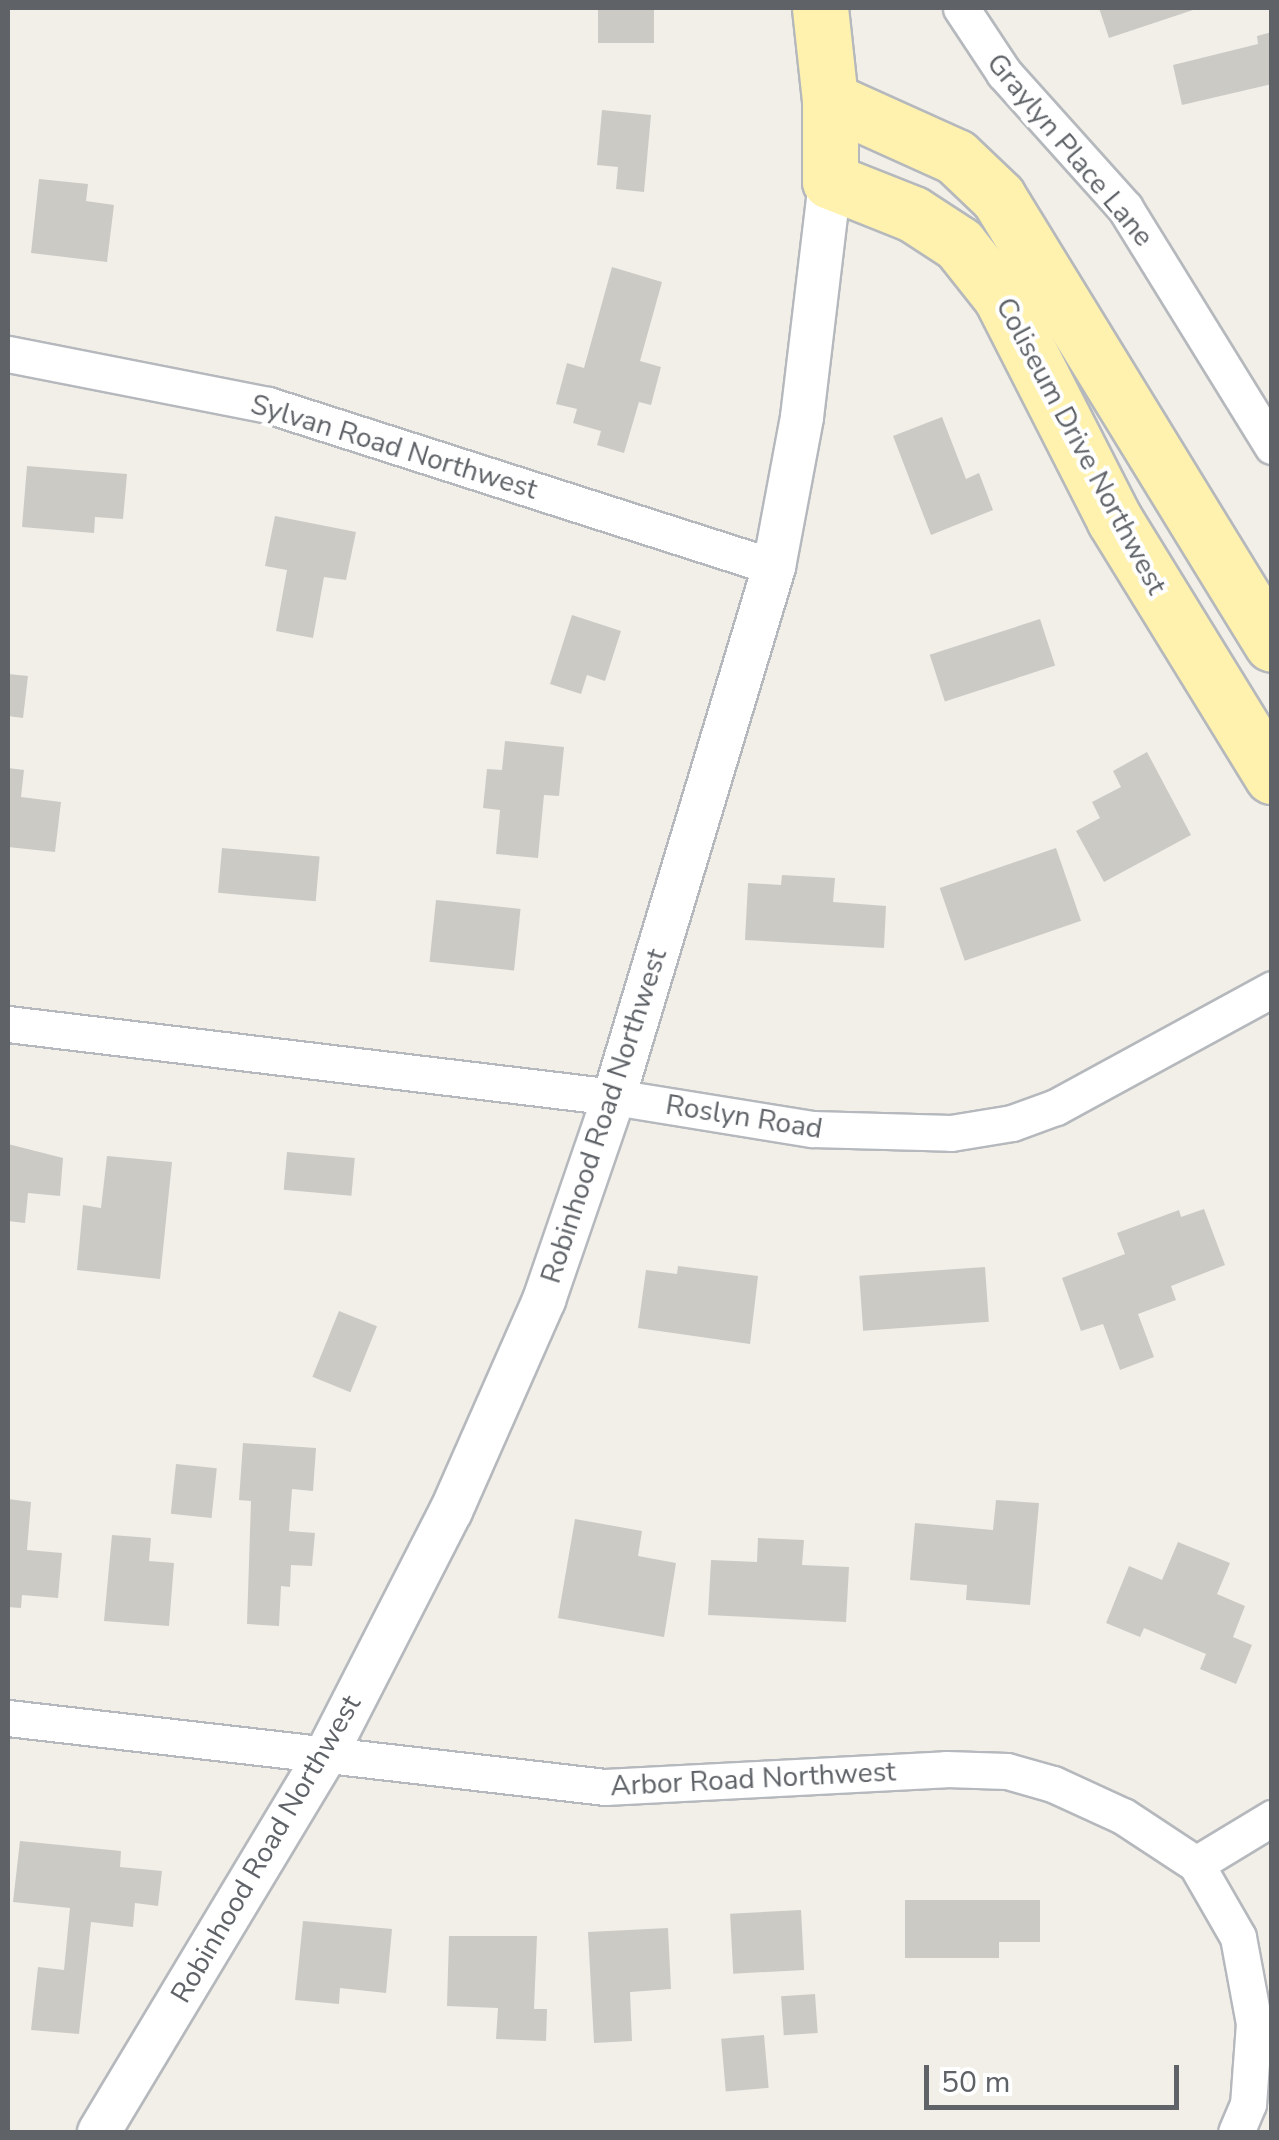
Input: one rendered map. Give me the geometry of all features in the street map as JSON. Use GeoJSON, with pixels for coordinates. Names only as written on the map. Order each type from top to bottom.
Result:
{"type":"FeatureCollection","features":[{"type":"Feature","properties":{"kind":"main road","name":"Robinhood Road Northwest"},"geometry":{"type":"LineString","coordinates":[[820,8],[830,100],[830,181]]}},
{"type":"Feature","properties":{"kind":"main road","name":"Coliseum Drive Northwest"},"geometry":{"type":"LineString","coordinates":[[830,100],[956,157],[998,197],[1272,644]]}},
{"type":"Feature","properties":{"kind":"main road","name":"Coliseum Drive Northwest"},"geometry":{"type":"LineString","coordinates":[[830,181],[913,214],[959,244],[1002,296],[1114,519],[1272,776]]}},
{"type":"Feature","properties":{"kind":"street","name":"Graylyn Place Lane"},"geometry":{"type":"LineString","coordinates":[[961,8],[1004,73],[1134,221],[1272,446]]}},
{"type":"Feature","properties":{"kind":"street","name":"Robinhood Road Northwest"},"geometry":{"type":"LineString","coordinates":[[99,2132],[328,1753],[451,1511],[544,1300],[614,1098],[774,567],[802,417],[830,181]]}},
{"type":"Feature","properties":{"kind":"street","name":"Sylvan Road Northwest"},"geometry":{"type":"LineString","coordinates":[[8,354],[268,404],[774,567]]}},
{"type":"Feature","properties":{"kind":"street","name":"Roslyn Road"},"geometry":{"type":"LineString","coordinates":[[8,1024],[614,1098],[871,1134],[997,1126],[1056,1107],[1272,989]]}},
{"type":"Feature","properties":{"kind":"street","name":"Arbor Road Northwest"},"geometry":{"type":"LineString","coordinates":[[8,1718],[604,1787],[1007,1772],[1123,1816],[1196,1864],[1238,1937],[1254,2023],[1248,2104],[1236,2132]]}},
{"type":"Feature","properties":{"kind":"street"},"geometry":{"type":"LineString","coordinates":[[1196,1864],[1272,1818]]}},
{"type":"Feature","properties":{"kind":"building"},"geometry":{"type":"Polygon","coordinates":[[[598,8],[654,8],[654,43],[598,43],[598,8]]]}},
{"type":"Feature","properties":{"kind":"building"},"geometry":{"type":"Polygon","coordinates":[[[1099,8],[1199,8],[1109,38],[1099,8]]]}},
{"type":"Feature","properties":{"kind":"building"},"geometry":{"type":"Polygon","coordinates":[[[1272,32],[1272,84],[1182,105],[1173,65],[1258,44],[1257,36],[1272,32]]]}},
{"type":"Feature","properties":{"kind":"building"},"geometry":{"type":"Polygon","coordinates":[[[602,110],[651,115],[644,192],[616,189],[618,167],[597,165],[602,110]]]}},
{"type":"Feature","properties":{"kind":"building"},"geometry":{"type":"Polygon","coordinates":[[[39,179],[88,184],[86,201],[114,205],[107,262],[31,253],[39,179]]]}},
{"type":"Feature","properties":{"kind":"building"},"geometry":{"type":"Polygon","coordinates":[[[612,267],[662,282],[640,361],[661,367],[651,405],[639,402],[624,453],[597,445],[601,431],[573,423],[577,409],[556,404],[567,363],[584,368],[612,267]]]}},
{"type":"Feature","properties":{"kind":"building"},"geometry":{"type":"Polygon","coordinates":[[[942,417],[966,479],[979,473],[993,510],[931,535],[893,436],[942,417]]]}},
{"type":"Feature","properties":{"kind":"building"},"geometry":{"type":"Polygon","coordinates":[[[27,466],[127,474],[123,519],[95,517],[94,533],[22,527],[27,466]]]}},
{"type":"Feature","properties":{"kind":"building"},"geometry":{"type":"Polygon","coordinates":[[[275,516],[356,532],[346,580],[324,577],[313,638],[276,631],[287,570],[265,566],[275,516]]]}},
{"type":"Feature","properties":{"kind":"building"},"geometry":{"type":"Polygon","coordinates":[[[572,615],[621,631],[605,681],[587,675],[581,694],[550,684],[572,615]]]}},
{"type":"Feature","properties":{"kind":"building"},"geometry":{"type":"Polygon","coordinates":[[[1040,619],[1055,666],[945,701],[930,655],[1040,619]]]}},
{"type":"Feature","properties":{"kind":"building"},"geometry":{"type":"Polygon","coordinates":[[[8,674],[28,676],[23,718],[8,716],[8,674]]]}},
{"type":"Feature","properties":{"kind":"building"},"geometry":{"type":"Polygon","coordinates":[[[505,741],[564,747],[559,796],[544,795],[538,858],[496,854],[500,810],[483,808],[487,769],[502,770],[505,741]]]}},
{"type":"Feature","properties":{"kind":"building"},"geometry":{"type":"Polygon","coordinates":[[[1147,752],[1191,835],[1104,882],[1076,831],[1100,818],[1092,802],[1121,787],[1113,771],[1147,752]]]}},
{"type":"Feature","properties":{"kind":"building"},"geometry":{"type":"Polygon","coordinates":[[[8,768],[24,770],[21,797],[61,802],[55,852],[8,847],[8,768]]]}},
{"type":"Feature","properties":{"kind":"building"},"geometry":{"type":"Polygon","coordinates":[[[222,848],[320,857],[316,901],[218,893],[222,848]]]}},
{"type":"Feature","properties":{"kind":"building"},"geometry":{"type":"Polygon","coordinates":[[[1056,848],[1081,921],[965,961],[940,888],[1056,848]]]}},
{"type":"Feature","properties":{"kind":"building"},"geometry":{"type":"Polygon","coordinates":[[[782,875],[835,878],[833,902],[886,906],[884,948],[745,940],[748,883],[781,885],[782,875]]]}},
{"type":"Feature","properties":{"kind":"building"},"geometry":{"type":"Polygon","coordinates":[[[436,900],[521,909],[514,971],[430,962],[436,900]]]}},
{"type":"Feature","properties":{"kind":"building"},"geometry":{"type":"Polygon","coordinates":[[[8,1144],[63,1158],[60,1196],[28,1193],[25,1223],[8,1221],[8,1144]]]}},
{"type":"Feature","properties":{"kind":"building"},"geometry":{"type":"Polygon","coordinates":[[[287,1152],[355,1158],[351,1196],[284,1190],[287,1152]]]}},
{"type":"Feature","properties":{"kind":"building"},"geometry":{"type":"Polygon","coordinates":[[[107,1156],[172,1162],[160,1279],[77,1270],[83,1205],[101,1208],[107,1156]]]}},
{"type":"Feature","properties":{"kind":"building"},"geometry":{"type":"Polygon","coordinates":[[[1204,1209],[1225,1265],[1171,1286],[1176,1300],[1138,1314],[1154,1357],[1120,1370],[1103,1324],[1081,1331],[1062,1278],[1125,1254],[1117,1233],[1179,1210],[1181,1217],[1204,1209]]]}},
{"type":"Feature","properties":{"kind":"building"},"geometry":{"type":"Polygon","coordinates":[[[678,1266],[758,1276],[750,1344],[638,1328],[646,1270],[677,1274],[678,1266]]]}},
{"type":"Feature","properties":{"kind":"building"},"geometry":{"type":"Polygon","coordinates":[[[985,1267],[989,1322],[863,1331],[859,1276],[985,1267]]]}},
{"type":"Feature","properties":{"kind":"building"},"geometry":{"type":"Polygon","coordinates":[[[339,1311],[377,1326],[350,1392],[312,1377],[339,1311]]]}},
{"type":"Feature","properties":{"kind":"building"},"geometry":{"type":"Polygon","coordinates":[[[243,1443],[316,1448],[313,1491],[292,1489],[289,1531],[315,1533],[312,1566],[291,1565],[290,1587],[281,1586],[279,1626],[247,1624],[251,1501],[239,1500],[243,1443]]]}},
{"type":"Feature","properties":{"kind":"building"},"geometry":{"type":"Polygon","coordinates":[[[176,1464],[217,1468],[212,1518],[171,1514],[176,1464]]]}},
{"type":"Feature","properties":{"kind":"building"},"geometry":{"type":"Polygon","coordinates":[[[8,1499],[31,1502],[27,1550],[62,1553],[58,1598],[22,1595],[21,1608],[8,1607],[8,1499]]]}},
{"type":"Feature","properties":{"kind":"building"},"geometry":{"type":"Polygon","coordinates":[[[996,1500],[1039,1503],[1030,1605],[966,1600],[967,1585],[910,1580],[915,1523],[993,1530],[996,1500]]]}},
{"type":"Feature","properties":{"kind":"building"},"geometry":{"type":"Polygon","coordinates":[[[575,1519],[642,1531],[638,1556],[676,1563],[664,1637],[558,1618],[575,1519]]]}},
{"type":"Feature","properties":{"kind":"building"},"geometry":{"type":"Polygon","coordinates":[[[112,1535],[151,1538],[149,1561],[174,1563],[169,1626],[104,1621],[112,1535]]]}},
{"type":"Feature","properties":{"kind":"building"},"geometry":{"type":"Polygon","coordinates":[[[758,1538],[804,1540],[802,1565],[849,1567],[846,1622],[708,1615],[711,1560],[757,1562],[758,1538]]]}},
{"type":"Feature","properties":{"kind":"building"},"geometry":{"type":"Polygon","coordinates":[[[1178,1542],[1230,1563],[1217,1594],[1245,1606],[1233,1637],[1252,1645],[1236,1684],[1200,1669],[1206,1654],[1144,1628],[1140,1637],[1106,1623],[1129,1566],[1162,1580],[1178,1542]]]}},
{"type":"Feature","properties":{"kind":"building"},"geometry":{"type":"Polygon","coordinates":[[[20,1841],[121,1851],[120,1867],[162,1871],[158,1906],[135,1903],[133,1927],[91,1922],[79,2034],[31,2030],[38,1967],[64,1970],[70,1908],[13,1902],[20,1841]]]}},
{"type":"Feature","properties":{"kind":"building"},"geometry":{"type":"Polygon","coordinates":[[[905,1900],[1040,1900],[1040,1942],[999,1942],[999,1958],[905,1958],[905,1900]]]}},
{"type":"Feature","properties":{"kind":"building"},"geometry":{"type":"Polygon","coordinates":[[[801,1910],[804,1970],[733,1974],[730,1914],[801,1910]]]}},
{"type":"Feature","properties":{"kind":"building"},"geometry":{"type":"Polygon","coordinates":[[[303,1921],[392,1929],[386,1993],[340,1988],[339,2004],[295,2000],[303,1921]]]}},
{"type":"Feature","properties":{"kind":"building"},"geometry":{"type":"Polygon","coordinates":[[[668,1928],[671,1989],[630,1992],[632,2041],[594,2043],[588,1932],[668,1928]]]}},
{"type":"Feature","properties":{"kind":"building"},"geometry":{"type":"Polygon","coordinates":[[[449,1936],[537,1936],[534,2009],[547,2009],[546,2041],[496,2039],[498,2008],[447,2006],[449,1936]]]}},
{"type":"Feature","properties":{"kind":"building"},"geometry":{"type":"Polygon","coordinates":[[[815,1994],[818,2033],[784,2035],[781,1996],[815,1994]]]}},
{"type":"Feature","properties":{"kind":"building"},"geometry":{"type":"Polygon","coordinates":[[[764,2035],[769,2088],[726,2092],[721,2039],[764,2035]]]}}]}
